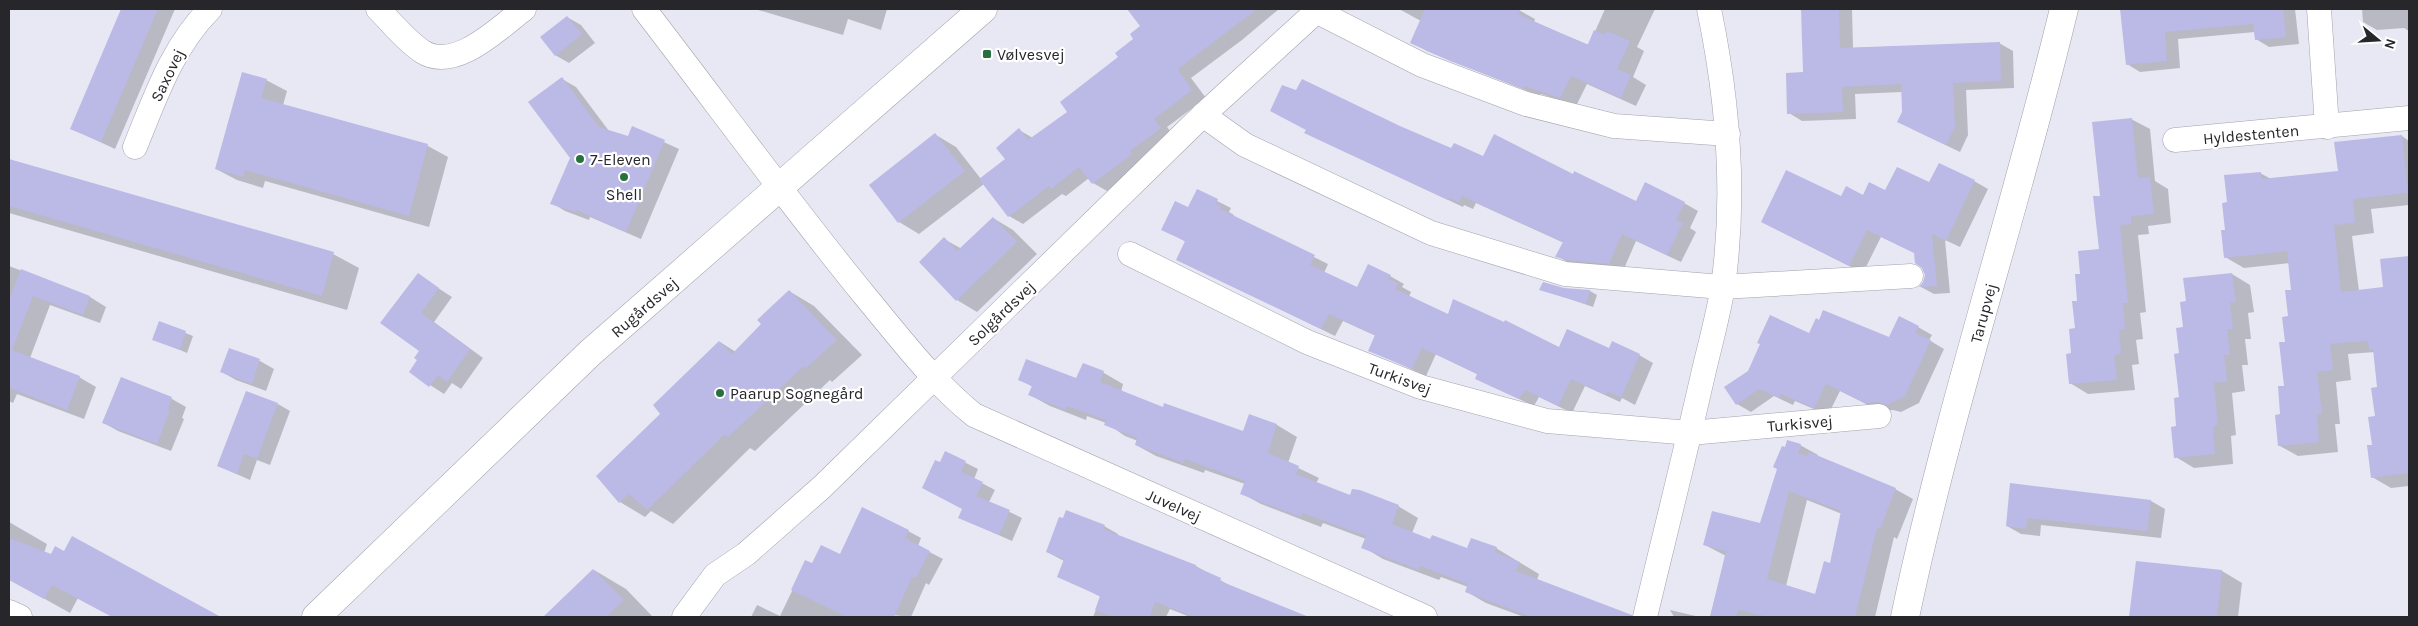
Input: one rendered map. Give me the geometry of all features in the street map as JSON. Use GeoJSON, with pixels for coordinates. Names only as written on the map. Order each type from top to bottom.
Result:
{"type":"FeatureCollection","features":[{"type":"Feature","properties":{"kind":"main road","name":"Rugårdsvej"},"geometry":{"type":"LineString","coordinates":[[316,617],[590,353],[983,9]]}},
{"type":"Feature","properties":{"kind":"main road","name":"Tarupvej"},"geometry":{"type":"LineString","coordinates":[[1905,617],[1924,527],[2045,87],[2064,9]]}},
{"type":"Feature","properties":{"kind":"street","name":"Saxovej"},"geometry":{"type":"LineString","coordinates":[[135,147],[170,63],[197,22],[210,9]]}},
{"type":"Feature","properties":{"kind":"street"},"geometry":{"type":"LineString","coordinates":[[378,9],[407,39],[424,52],[440,57],[456,56],[477,44],[524,9]]}},
{"type":"Feature","properties":{"kind":"street"},"geometry":{"type":"LineString","coordinates":[[644,9],[815,234],[933,379]]}},
{"type":"Feature","properties":{"kind":"street"},"geometry":{"type":"LineString","coordinates":[[1645,617],[1690,433],[1722,287],[1729,212],[1728,134],[1720,60],[1710,9]]}},
{"type":"Feature","properties":{"kind":"street"},"geometry":{"type":"LineString","coordinates":[[2319,9],[2327,127]]}},
{"type":"Feature","properties":{"kind":"street"},"geometry":{"type":"LineString","coordinates":[[1317,10],[1422,64],[1526,104],[1614,126],[1728,134]]}},
{"type":"Feature","properties":{"kind":"street","name":"Solgårdsvej"},"geometry":{"type":"LineString","coordinates":[[684,617],[715,575],[746,554],[822,487],[1203,115],[1317,10]]}},
{"type":"Feature","properties":{"kind":"street"},"geometry":{"type":"LineString","coordinates":[[1203,115],[1245,145],[1431,233],[1565,274],[1722,287],[1911,276]]}},
{"type":"Feature","properties":{"kind":"street","name":"Hyldestenten"},"geometry":{"type":"LineString","coordinates":[[2175,140],[2409,118]]}},
{"type":"Feature","properties":{"kind":"street","name":"Turkisvej"},"geometry":{"type":"LineString","coordinates":[[1130,254],[1307,342],[1421,388],[1547,421],[1690,433],[1880,416]]}},
{"type":"Feature","properties":{"kind":"street","name":"Juvelvej"},"geometry":{"type":"LineString","coordinates":[[933,379],[974,415],[1425,617]]}},
{"type":"Feature","properties":{"kind":"street"},"geometry":{"type":"LineString","coordinates":[[9,612],[20,617]]}},
{"type":"Feature","properties":{"kind":"building"},"geometry":{"type":"Polygon","coordinates":[[[121,9],[158,9],[101,142],[70,129],[121,9]]]}},
{"type":"Feature","properties":{"kind":"building"},"geometry":{"type":"Polygon","coordinates":[[[1127,9],[1257,9],[1178,69],[1192,90],[1154,119],[1161,128],[1130,151],[1132,154],[1092,184],[1079,167],[1051,189],[1049,186],[1008,217],[979,179],[1005,159],[996,148],[1019,128],[1028,140],[1067,112],[1060,102],[1118,57],[1115,53],[1133,39],[1130,34],[1140,26],[1127,9]]]}},
{"type":"Feature","properties":{"kind":"building"},"geometry":{"type":"Polygon","coordinates":[[[1425,9],[1521,9],[1518,14],[1585,44],[1588,44],[1594,30],[1605,35],[1607,31],[1630,41],[1617,69],[1631,75],[1621,98],[1571,76],[1560,98],[1525,86],[1524,89],[1450,61],[1410,43],[1425,9]]]}},
{"type":"Feature","properties":{"kind":"building"},"geometry":{"type":"Polygon","coordinates":[[[1801,9],[1839,9],[1840,48],[2000,42],[2001,81],[1953,83],[1955,127],[1946,145],[1897,122],[1902,112],[1901,84],[1842,87],[1843,112],[1787,114],[1786,73],[1803,72],[1801,9]]]}},
{"type":"Feature","properties":{"kind":"building"},"geometry":{"type":"Polygon","coordinates":[[[2120,9],[2283,9],[2286,37],[2255,40],[2253,24],[2165,32],[2167,61],[2126,65],[2120,9]]]}},
{"type":"Feature","properties":{"kind":"building"},"geometry":{"type":"Polygon","coordinates":[[[567,16],[582,34],[555,56],[540,37],[567,16]]]}},
{"type":"Feature","properties":{"kind":"building"},"geometry":{"type":"Polygon","coordinates":[[[242,72],[267,79],[261,98],[428,144],[409,216],[245,170],[243,177],[215,169],[242,72]]]}},
{"type":"Feature","properties":{"kind":"building"},"geometry":{"type":"Polygon","coordinates":[[[562,77],[599,127],[628,136],[632,126],[665,140],[626,232],[576,210],[575,212],[550,204],[570,158],[528,102],[562,77]]]}},
{"type":"Feature","properties":{"kind":"building"},"geometry":{"type":"Polygon","coordinates":[[[1302,79],[1451,148],[1454,143],[1483,156],[1494,134],[1573,174],[1574,171],[1636,201],[1645,182],[1685,202],[1676,220],[1683,223],[1667,255],[1622,234],[1609,264],[1555,257],[1563,242],[1462,196],[1459,202],[1450,198],[1448,200],[1304,133],[1306,130],[1270,111],[1282,85],[1296,90],[1302,79]]]}},
{"type":"Feature","properties":{"kind":"building"},"geometry":{"type":"Polygon","coordinates":[[[2132,118],[2138,178],[2150,177],[2154,214],[2131,216],[2131,224],[2120,225],[2128,303],[2123,303],[2125,329],[2119,330],[2121,354],[2114,355],[2117,380],[2069,384],[2066,354],[2071,353],[2069,329],[2075,328],[2072,301],[2077,301],[2075,274],[2080,274],[2078,251],[2099,249],[2093,196],[2100,196],[2092,122],[2132,118]]]}},
{"type":"Feature","properties":{"kind":"building"},"geometry":{"type":"Polygon","coordinates":[[[935,133],[965,171],[898,223],[869,185],[935,133]]]}},
{"type":"Feature","properties":{"kind":"building"},"geometry":{"type":"Polygon","coordinates":[[[2402,135],[2408,193],[2353,199],[2355,223],[2334,225],[2341,292],[2383,287],[2380,259],[2409,256],[2409,473],[2371,478],[2367,445],[2372,445],[2368,417],[2375,416],[2371,388],[2377,387],[2373,349],[2369,350],[2368,341],[2330,344],[2333,370],[2317,372],[2322,414],[2317,414],[2319,442],[2278,446],[2275,415],[2280,414],[2278,386],[2284,386],[2279,342],[2285,342],[2282,317],[2288,316],[2285,290],[2291,290],[2287,251],[2224,258],[2221,230],[2225,230],[2222,203],[2227,202],[2224,175],[2261,172],[2261,179],[2338,171],[2334,142],[2402,135]]]}},
{"type":"Feature","properties":{"kind":"building"},"geometry":{"type":"Polygon","coordinates":[[[9,159],[334,252],[322,296],[9,206],[9,159]]]}},
{"type":"Feature","properties":{"kind":"building"},"geometry":{"type":"Polygon","coordinates":[[[1939,163],[1975,180],[1946,241],[1932,234],[1937,286],[1919,287],[1925,275],[1922,268],[1915,263],[1914,253],[1867,230],[1849,266],[1761,222],[1786,170],[1841,196],[1846,186],[1863,195],[1869,182],[1885,190],[1897,167],[1929,182],[1939,163]]]}},
{"type":"Feature","properties":{"kind":"building"},"geometry":{"type":"Polygon","coordinates":[[[1197,189],[1218,199],[1216,204],[1221,206],[1220,209],[1315,255],[1310,265],[1357,287],[1368,264],[1391,275],[1388,279],[1398,283],[1395,289],[1448,314],[1453,299],[1504,322],[1505,320],[1559,347],[1567,329],[1609,348],[1612,341],[1640,354],[1621,398],[1608,391],[1606,395],[1571,379],[1558,406],[1525,390],[1519,399],[1475,379],[1477,374],[1422,348],[1412,369],[1368,351],[1375,335],[1329,314],[1321,329],[1176,260],[1185,241],[1161,230],[1175,201],[1188,207],[1197,189]]]}},
{"type":"Feature","properties":{"kind":"building"},"geometry":{"type":"Polygon","coordinates":[[[993,217],[1017,242],[956,301],[919,262],[944,237],[957,251],[993,217]]]}},
{"type":"Feature","properties":{"kind":"building"},"geometry":{"type":"Polygon","coordinates":[[[21,269],[90,296],[83,315],[33,296],[12,350],[80,376],[67,410],[9,388],[9,300],[21,269]]]}},
{"type":"Feature","properties":{"kind":"building"},"geometry":{"type":"Polygon","coordinates":[[[418,273],[439,288],[421,313],[470,349],[447,382],[438,375],[429,387],[409,372],[417,360],[414,358],[419,351],[380,323],[418,273]]]}},
{"type":"Feature","properties":{"kind":"building"},"geometry":{"type":"Polygon","coordinates":[[[2232,273],[2236,302],[2230,303],[2233,329],[2227,329],[2230,355],[2224,355],[2227,381],[2214,383],[2218,425],[2213,426],[2215,454],[2174,458],[2171,427],[2176,426],[2174,398],[2179,397],[2174,354],[2179,353],[2176,328],[2183,327],[2180,302],[2186,301],[2183,278],[2232,273]]]}},
{"type":"Feature","properties":{"kind":"building"},"geometry":{"type":"Polygon","coordinates":[[[1543,282],[1564,288],[1590,290],[1586,304],[1539,290],[1543,282]]]}},
{"type":"Feature","properties":{"kind":"building","name":"Paarup Sognegård"},"geometry":{"type":"Polygon","coordinates":[[[789,290],[837,340],[806,368],[804,366],[728,437],[724,435],[647,510],[629,494],[619,503],[596,476],[660,414],[653,405],[719,341],[732,354],[761,324],[757,320],[789,290]]]}},
{"type":"Feature","properties":{"kind":"building"},"geometry":{"type":"Polygon","coordinates":[[[1823,310],[1889,337],[1899,316],[1919,326],[1915,333],[1931,340],[1905,396],[1887,405],[1878,402],[1865,403],[1826,384],[1814,408],[1781,394],[1779,398],[1759,389],[1736,405],[1724,387],[1748,371],[1760,344],[1757,343],[1770,315],[1809,333],[1816,318],[1819,320],[1823,310]]]}},
{"type":"Feature","properties":{"kind":"building"},"geometry":{"type":"Polygon","coordinates":[[[159,321],[186,331],[180,350],[152,340],[159,321]]]}},
{"type":"Feature","properties":{"kind":"building"},"geometry":{"type":"Polygon","coordinates":[[[229,348],[260,359],[252,384],[220,372],[229,348]]]}},
{"type":"Feature","properties":{"kind":"building"},"geometry":{"type":"Polygon","coordinates":[[[1026,359],[1076,378],[1083,363],[1104,371],[1100,382],[1163,407],[1164,403],[1243,431],[1249,414],[1277,424],[1268,453],[1299,466],[1296,474],[1350,495],[1352,489],[1360,490],[1399,505],[1392,524],[1430,539],[1432,535],[1467,548],[1471,538],[1497,547],[1495,552],[1520,562],[1516,571],[1632,615],[1632,617],[1531,617],[1465,592],[1468,584],[1420,566],[1419,570],[1361,548],[1366,536],[1303,513],[1301,517],[1240,494],[1245,481],[1185,459],[1184,463],[1135,445],[1137,438],[1104,425],[1106,420],[1067,406],[1066,410],[1028,395],[1032,386],[1018,380],[1026,359]]]}},
{"type":"Feature","properties":{"kind":"building"},"geometry":{"type":"Polygon","coordinates":[[[121,377],[172,397],[168,409],[170,410],[157,444],[102,423],[121,377]]]}},
{"type":"Feature","properties":{"kind":"building"},"geometry":{"type":"Polygon","coordinates":[[[246,391],[278,403],[257,459],[244,454],[237,474],[217,466],[246,391]]]}},
{"type":"Feature","properties":{"kind":"building"},"geometry":{"type":"Polygon","coordinates":[[[1787,440],[1801,444],[1798,453],[1807,456],[1809,452],[1896,488],[1880,529],[1877,528],[1855,617],[1769,617],[1738,610],[1736,617],[1710,617],[1726,551],[1703,545],[1712,511],[1760,523],[1777,469],[1773,467],[1782,446],[1785,447],[1787,440]],[[1789,491],[1767,579],[1815,594],[1824,561],[1830,563],[1841,511],[1789,491]]]}},
{"type":"Feature","properties":{"kind":"building"},"geometry":{"type":"Polygon","coordinates":[[[945,451],[966,461],[961,472],[983,482],[976,496],[1010,510],[999,535],[958,518],[962,509],[922,488],[935,460],[940,462],[945,451]]]}},
{"type":"Feature","properties":{"kind":"building"},"geometry":{"type":"Polygon","coordinates":[[[2010,483],[2151,500],[2147,531],[2028,518],[2026,529],[2006,526],[2010,483]]]}},
{"type":"Feature","properties":{"kind":"building"},"geometry":{"type":"Polygon","coordinates":[[[862,507],[909,530],[905,538],[930,551],[916,578],[912,577],[894,617],[847,617],[791,590],[805,560],[812,563],[821,545],[840,554],[862,507]]]}},
{"type":"Feature","properties":{"kind":"building"},"geometry":{"type":"Polygon","coordinates":[[[1066,510],[1105,525],[1103,529],[1196,565],[1196,567],[1221,578],[1220,581],[1309,617],[1194,617],[1155,602],[1150,617],[1113,617],[1095,610],[1100,596],[1057,577],[1064,559],[1046,552],[1059,517],[1063,518],[1066,510]]]}},
{"type":"Feature","properties":{"kind":"building"},"geometry":{"type":"Polygon","coordinates":[[[72,536],[221,617],[112,617],[52,585],[44,599],[9,580],[9,538],[51,554],[55,546],[64,551],[72,536]]]}},
{"type":"Feature","properties":{"kind":"building"},"geometry":{"type":"Polygon","coordinates":[[[2136,561],[2222,570],[2217,617],[2129,617],[2136,561]]]}},
{"type":"Feature","properties":{"kind":"building"},"geometry":{"type":"Polygon","coordinates":[[[593,569],[624,600],[606,617],[543,617],[593,569]]]}},
{"type":"Feature","properties":{"kind":"place","name":"Vølvesvej"},"geometry":{"type":"Point","coordinates":[987,54]}},
{"type":"Feature","properties":{"kind":"place","name":"7-Eleven"},"geometry":{"type":"Point","coordinates":[580,159]}},
{"type":"Feature","properties":{"kind":"place","name":"Shell"},"geometry":{"type":"Point","coordinates":[624,177]}},
{"type":"Feature","properties":{"kind":"place","name":"Paarup Sognegård"},"geometry":{"type":"Point","coordinates":[720,393]}}]}
